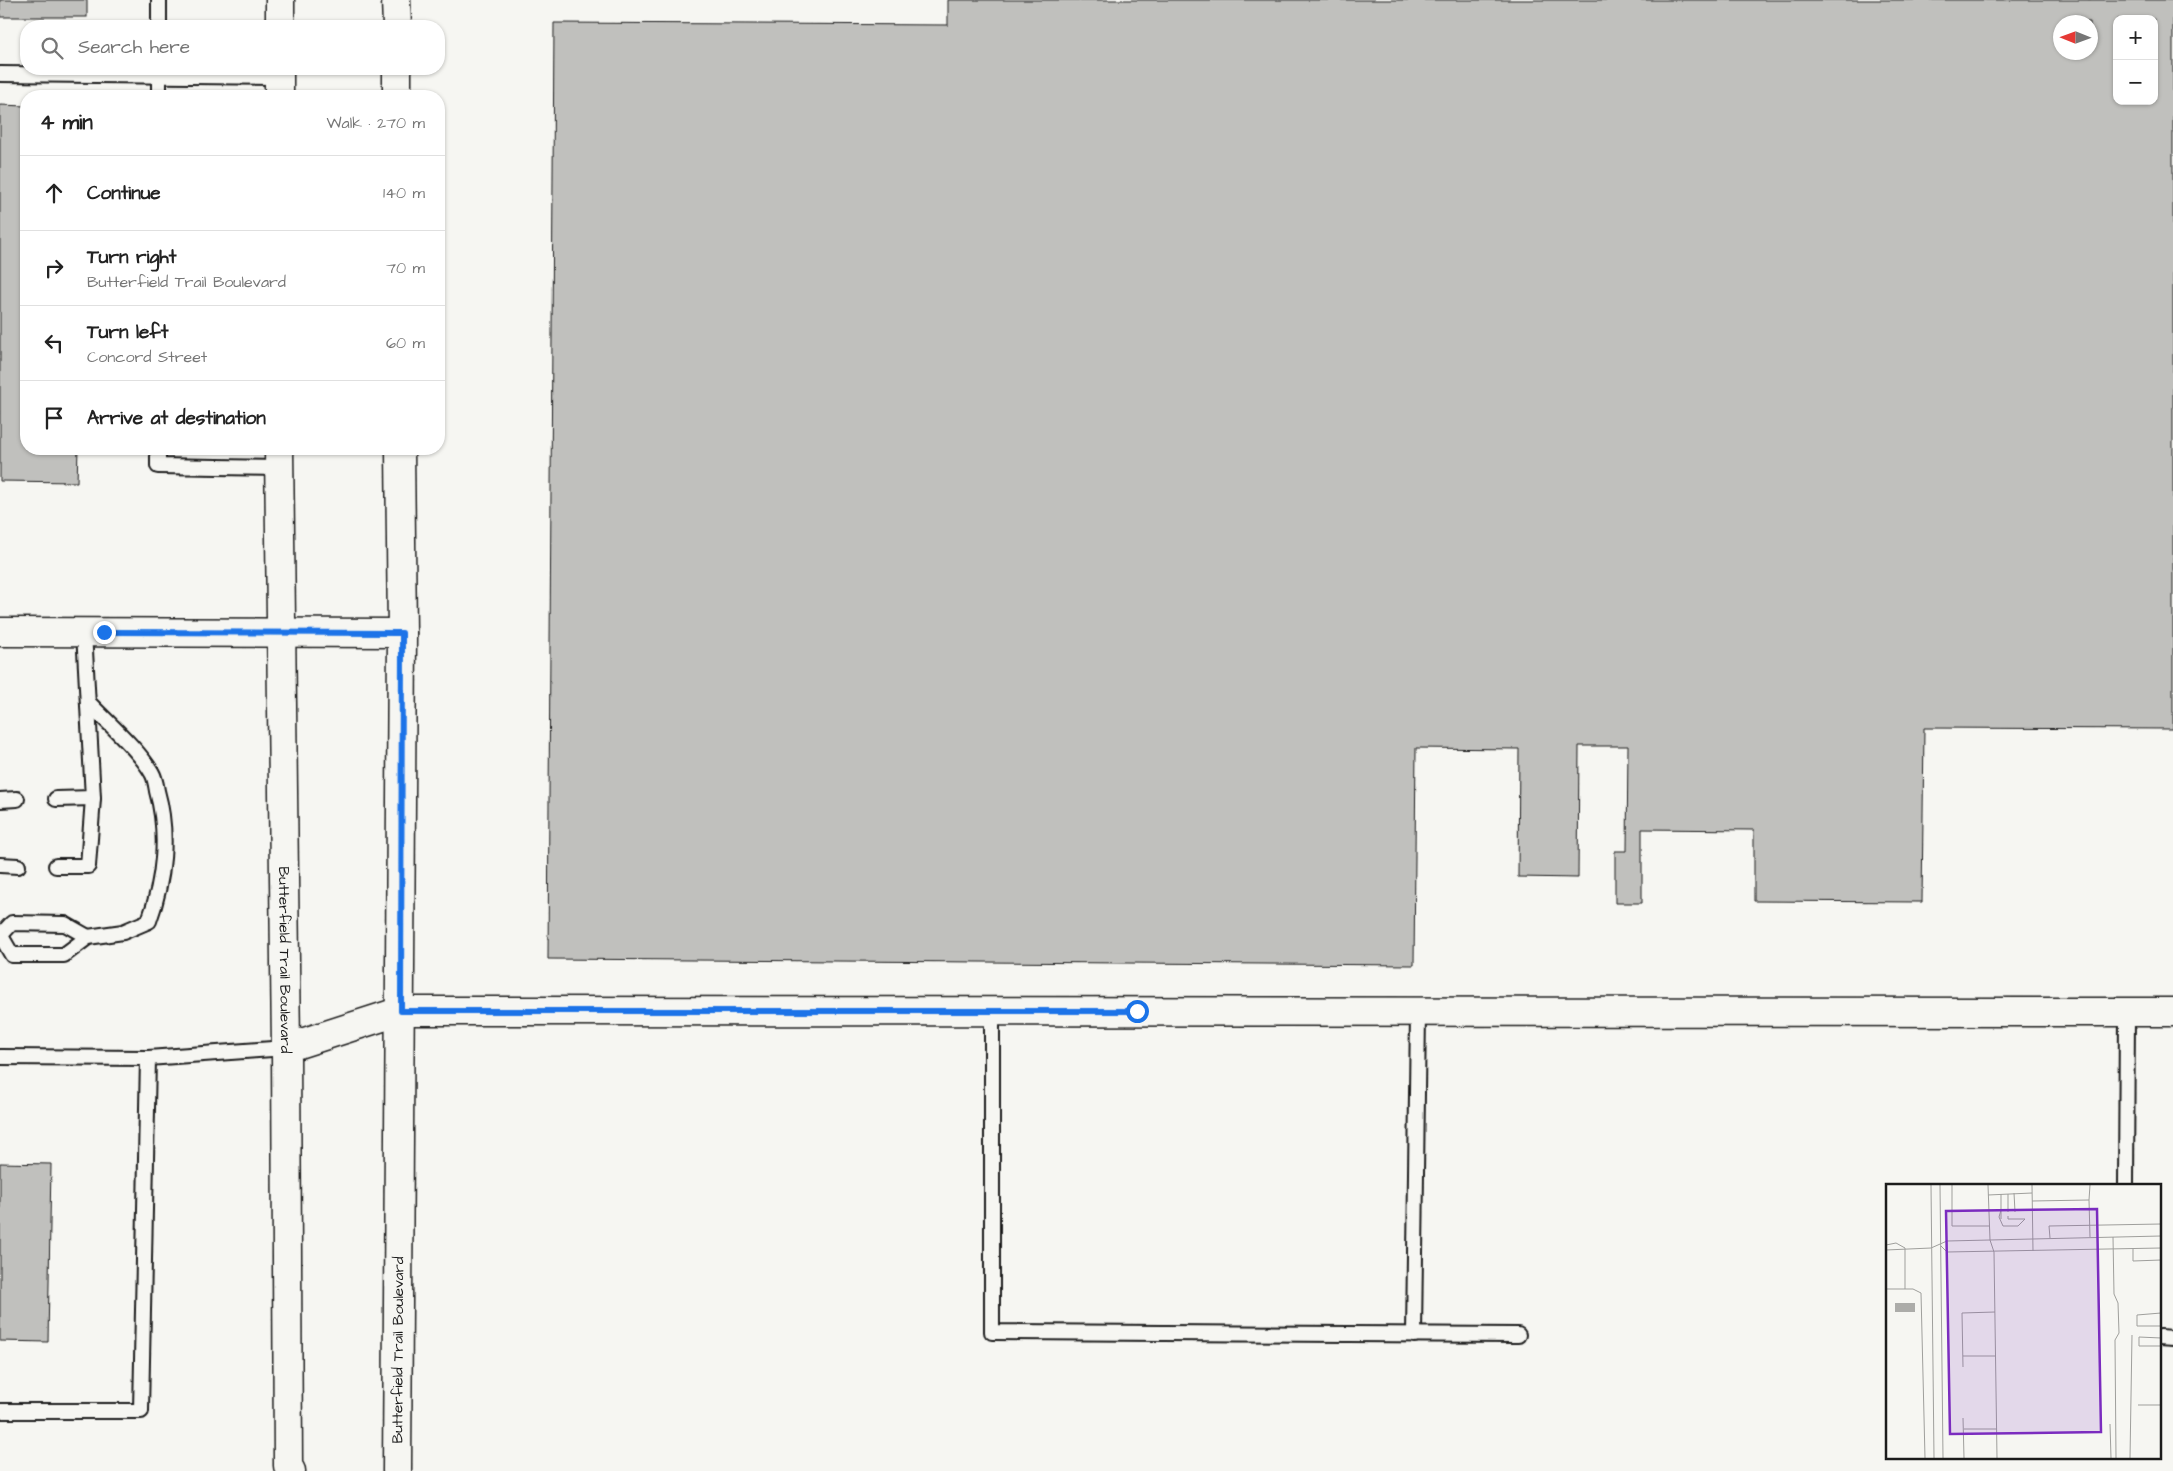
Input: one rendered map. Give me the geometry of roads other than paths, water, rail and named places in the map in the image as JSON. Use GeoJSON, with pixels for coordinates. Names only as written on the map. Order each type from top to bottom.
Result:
{"type":"FeatureCollection","features":[{"type":"Feature","properties":{"kind":"street"},"geometry":{"type":"LineString","coordinates":[[280,0],[280,20]]}},
{"type":"Feature","properties":{"kind":"street"},"geometry":{"type":"LineString","coordinates":[[396,0],[397,20]]}},
{"type":"Feature","properties":{"kind":"street"},"geometry":{"type":"LineString","coordinates":[[397,75],[397,90]]}},
{"type":"Feature","properties":{"kind":"street","name":"Butterfield Trail Boulevard"},"geometry":{"type":"LineString","coordinates":[[397,1471],[401,1011],[402,633],[400,455]]}},
{"type":"Feature","properties":{"kind":"street","name":"Butterfield Trail Boulevard"},"geometry":{"type":"LineString","coordinates":[[280,458],[288,1466],[291,1471]]}},
{"type":"Feature","properties":{"kind":"street"},"geometry":{"type":"LineString","coordinates":[[0,632],[402,633]]}},
{"type":"Feature","properties":{"kind":"street"},"geometry":{"type":"LineString","coordinates":[[286,1048],[401,1011],[2173,1012]]}},
{"type":"Feature","properties":{"kind":"lane"},"geometry":{"type":"LineString","coordinates":[[159,0],[159,20]]}},
{"type":"Feature","properties":{"kind":"lane"},"geometry":{"type":"LineString","coordinates":[[0,74],[20,74]]}},
{"type":"Feature","properties":{"kind":"lane"},"geometry":{"type":"LineString","coordinates":[[159,75],[159,90]]}},
{"type":"Feature","properties":{"kind":"lane"},"geometry":{"type":"LineString","coordinates":[[199,75],[279,81]]}},
{"type":"Feature","properties":{"kind":"lane"},"geometry":{"type":"LineString","coordinates":[[158,455],[158,466],[280,458]]}},
{"type":"Feature","properties":{"kind":"lane"},"geometry":{"type":"LineString","coordinates":[[56,866],[88,866],[93,798],[84,632]]}},
{"type":"Feature","properties":{"kind":"lane"},"geometry":{"type":"LineString","coordinates":[[88,702],[136,751],[152,774],[161,804],[165,837],[157,899],[149,922],[123,932],[88,937],[64,956],[12,955],[0,936],[12,923],[65,924],[88,937]]}},
{"type":"Feature","properties":{"kind":"lane"},"geometry":{"type":"LineString","coordinates":[[56,799],[93,798]]}},
{"type":"Feature","properties":{"kind":"lane"},"geometry":{"type":"LineString","coordinates":[[0,800],[17,800]]}},
{"type":"Feature","properties":{"kind":"lane"},"geometry":{"type":"LineString","coordinates":[[0,866],[18,866]]}},
{"type":"Feature","properties":{"kind":"lane"},"geometry":{"type":"LineString","coordinates":[[992,1011],[992,1332],[1518,1335]]}},
{"type":"Feature","properties":{"kind":"lane"},"geometry":{"type":"LineString","coordinates":[[1414,1335],[1418,1012]]}},
{"type":"Feature","properties":{"kind":"lane"},"geometry":{"type":"LineString","coordinates":[[2126,1184],[2127,1012]]}},
{"type":"Feature","properties":{"kind":"lane"},"geometry":{"type":"LineString","coordinates":[[0,1057],[148,1058],[286,1048]]}},
{"type":"Feature","properties":{"kind":"lane"},"geometry":{"type":"LineString","coordinates":[[0,1411],[141,1411],[148,1058]]}},
{"type":"Feature","properties":{"kind":"lane"},"geometry":{"type":"LineString","coordinates":[[2160,1338],[2173,1338]]}}]}
